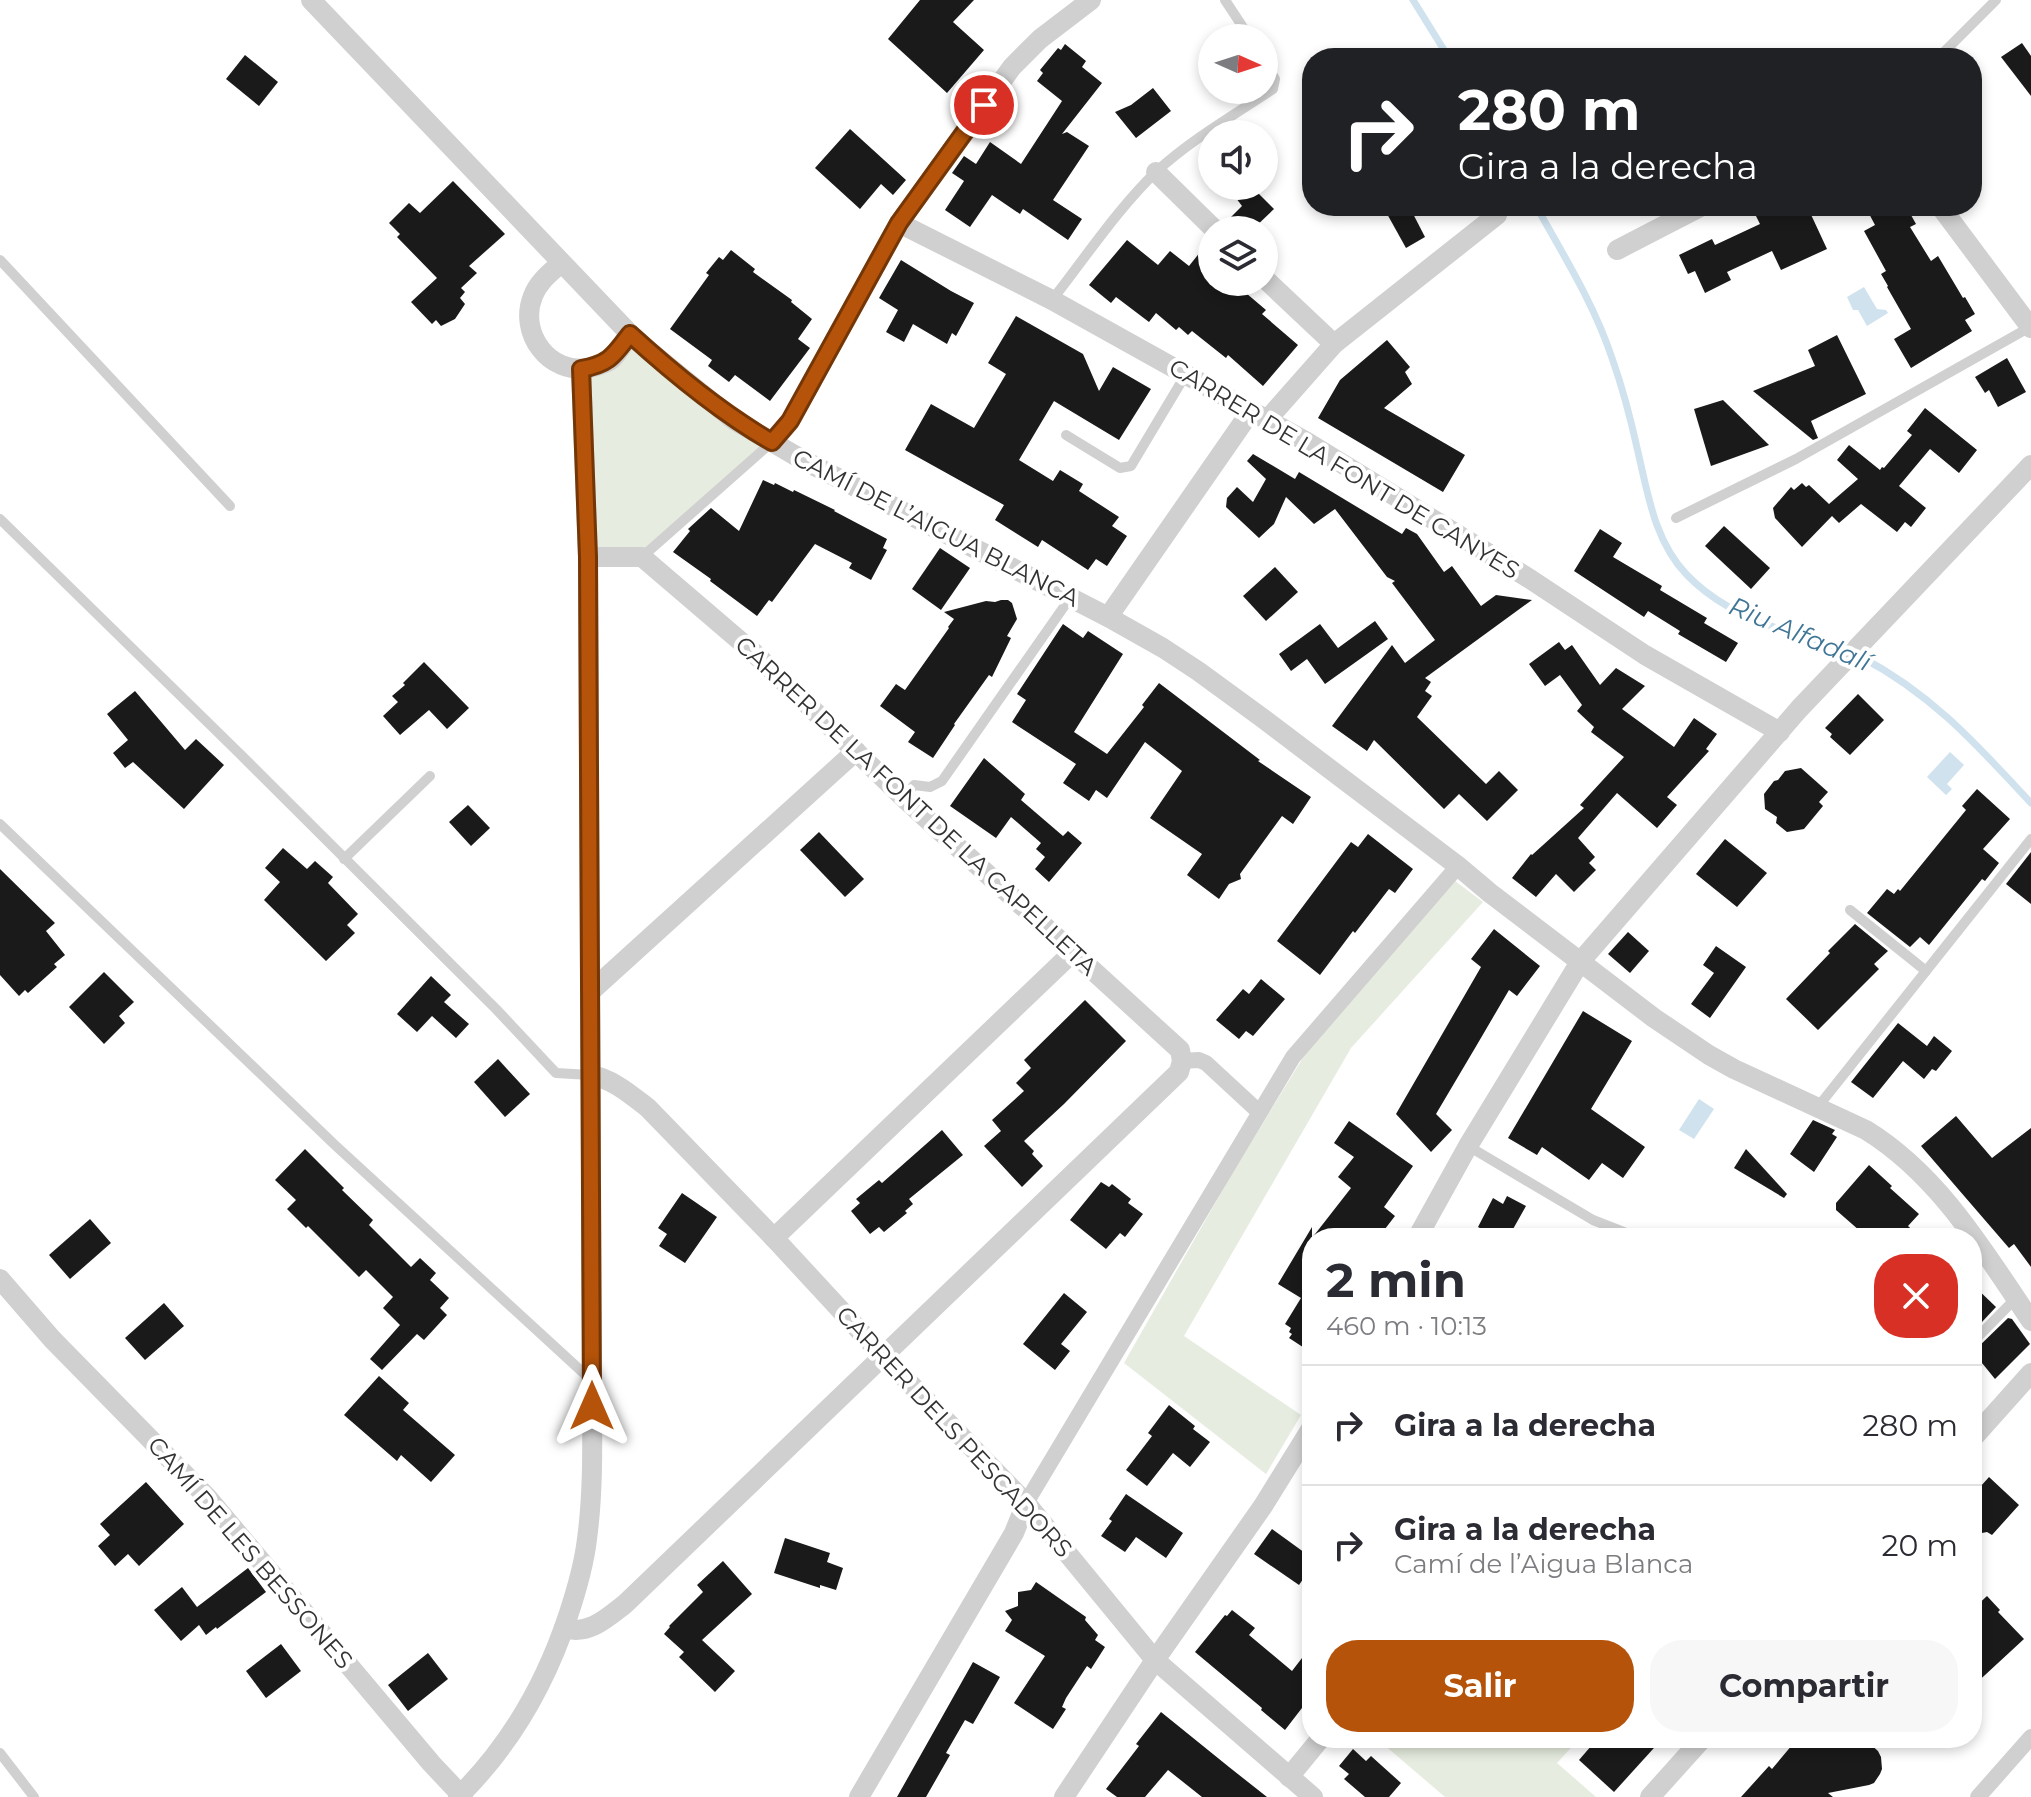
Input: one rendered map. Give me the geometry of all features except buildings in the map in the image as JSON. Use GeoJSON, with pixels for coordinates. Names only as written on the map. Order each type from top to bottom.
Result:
{"type":"FeatureCollection","features":[{"type":"Feature","properties":{"kind":"street","name":"CAMÍ DE L’AIGUA BLANCA"},"geometry":{"type":"LineString","coordinates":[[311,0],[630,334],[734,420],[1163,648],[1261,717],[1654,1018],[1709,1055],[1884,1141],[1927,1179],[1967,1228]]}},
{"type":"Feature","properties":{"kind":"street"},"geometry":{"type":"LineString","coordinates":[[772,442],[790,421],[899,223],[1012,67],[1040,39],[1091,0]]}},
{"type":"Feature","properties":{"kind":"street"},"geometry":{"type":"LineString","coordinates":[[1156,172],[1201,216]]}},
{"type":"Feature","properties":{"kind":"street"},"geometry":{"type":"LineString","coordinates":[[1108,617],[1259,415],[1334,344],[1496,216]]}},
{"type":"Feature","properties":{"kind":"street"},"geometry":{"type":"LineString","coordinates":[[1617,250],[1683,216]]}},
{"type":"Feature","properties":{"kind":"street"},"geometry":{"type":"LineString","coordinates":[[1947,216],[2030,328]]}},
{"type":"Feature","properties":{"kind":"street","name":"CARRER DE LA FONT DE CANYES"},"geometry":{"type":"LineString","coordinates":[[899,223],[1052,300],[1307,442],[1530,579],[1645,655],[1780,732]]}},
{"type":"Feature","properties":{"kind":"street"},"geometry":{"type":"LineString","coordinates":[[561,263],[533,293],[528,311],[529,328],[536,345],[548,358],[564,366],[581,369],[597,366],[611,359],[630,334]]}},
{"type":"Feature","properties":{"kind":"street"},"geometry":{"type":"LineString","coordinates":[[1278,291],[1334,344]]}},
{"type":"Feature","properties":{"kind":"street"},"geometry":{"type":"LineString","coordinates":[[461,1796],[491,1763],[517,1725],[548,1669],[576,1592],[587,1541],[592,1381],[588,557],[581,369]]}},
{"type":"Feature","properties":{"kind":"street"},"geometry":{"type":"LineString","coordinates":[[1423,1228],[1468,1146],[1580,962],[1799,709],[2031,465]]}},
{"type":"Feature","properties":{"kind":"street"},"geometry":{"type":"LineString","coordinates":[[588,557],[642,557]]}},
{"type":"Feature","properties":{"kind":"street","name":"CARRER DE LA FONT DE LA CAPELLETA"},"geometry":{"type":"LineString","coordinates":[[642,557],[753,652],[904,798],[1180,1050],[1182,1061]]}},
{"type":"Feature","properties":{"kind":"street"},"geometry":{"type":"LineString","coordinates":[[590,992],[856,751]]}},
{"type":"Feature","properties":{"kind":"street"},"geometry":{"type":"LineString","coordinates":[[861,1796],[1014,1533],[1026,1503],[1298,1049],[1458,866]]}},
{"type":"Feature","properties":{"kind":"street"},"geometry":{"type":"LineString","coordinates":[[774,1238],[1072,953]]}},
{"type":"Feature","properties":{"kind":"street"},"geometry":{"type":"LineString","coordinates":[[564,1628],[586,1630],[625,1604],[1179,1072],[1182,1061],[1199,1060],[1206,1063],[1259,1112]]}},
{"type":"Feature","properties":{"kind":"street","name":"CARRER DELS PESCADORS"},"geometry":{"type":"LineString","coordinates":[[590,1075],[607,1080],[648,1108],[1026,1503],[1155,1660],[1313,1797]]}},
{"type":"Feature","properties":{"kind":"street","name":"CAMÍ DE L’AIGUA BLANCA"},"geometry":{"type":"LineString","coordinates":[[1982,1249],[2031,1321]]}},
{"type":"Feature","properties":{"kind":"street","name":"CAMÍ DE LES BESSONES"},"geometry":{"type":"LineString","coordinates":[[0,1279],[52,1339],[207,1497],[461,1796]]}},
{"type":"Feature","properties":{"kind":"street"},"geometry":{"type":"LineString","coordinates":[[1982,1428],[2031,1373]]}},
{"type":"Feature","properties":{"kind":"street"},"geometry":{"type":"LineString","coordinates":[[1064,1797],[1155,1660],[1247,1531],[1302,1443]]}},
{"type":"Feature","properties":{"kind":"street"},"geometry":{"type":"LineString","coordinates":[[1978,1797],[2031,1737]]}},
{"type":"Feature","properties":{"kind":"street"},"geometry":{"type":"LineString","coordinates":[[1289,1777],[1313,1748]]}},
{"type":"Feature","properties":{"kind":"street"},"geometry":{"type":"LineString","coordinates":[[1650,1797],[1694,1748]]}},
{"type":"Feature","properties":{"kind":"lane"},"geometry":{"type":"LineString","coordinates":[[1225,0],[1241,24]]}},
{"type":"Feature","properties":{"kind":"lane"},"geometry":{"type":"LineString","coordinates":[[1948,48],[1996,0]]}},
{"type":"Feature","properties":{"kind":"lane"},"geometry":{"type":"LineString","coordinates":[[1052,300],[1156,172],[1251,104]]}},
{"type":"Feature","properties":{"kind":"lane"},"geometry":{"type":"LineString","coordinates":[[0,260],[230,506]]}},
{"type":"Feature","properties":{"kind":"lane"},"geometry":{"type":"LineString","coordinates":[[1676,518],[1796,459],[2030,328]]}},
{"type":"Feature","properties":{"kind":"lane"},"geometry":{"type":"LineString","coordinates":[[1066,435],[1120,468],[1131,466],[1186,374]]}},
{"type":"Feature","properties":{"kind":"lane"},"geometry":{"type":"LineString","coordinates":[[642,557],[772,442]]}},
{"type":"Feature","properties":{"kind":"lane"},"geometry":{"type":"LineString","coordinates":[[0,519],[496,1009],[556,1073],[590,1075]]}},
{"type":"Feature","properties":{"kind":"lane"},"geometry":{"type":"LineString","coordinates":[[904,798],[914,785],[930,787],[942,781],[1070,598]]}},
{"type":"Feature","properties":{"kind":"lane"},"geometry":{"type":"LineString","coordinates":[[344,859],[430,776]]}},
{"type":"Feature","properties":{"kind":"lane"},"geometry":{"type":"LineString","coordinates":[[0,824],[336,1146],[592,1381]]}},
{"type":"Feature","properties":{"kind":"lane"},"geometry":{"type":"LineString","coordinates":[[1817,1108],[2031,839]]}},
{"type":"Feature","properties":{"kind":"lane"},"geometry":{"type":"LineString","coordinates":[[1850,910],[1926,971]]}},
{"type":"Feature","properties":{"kind":"lane"},"geometry":{"type":"LineString","coordinates":[[1468,1146],[1593,1220],[1613,1228]]}},
{"type":"Feature","properties":{"kind":"lane"},"geometry":{"type":"LineString","coordinates":[[1982,1333],[2016,1298]]}},
{"type":"Feature","properties":{"kind":"lane"},"geometry":{"type":"LineString","coordinates":[[0,1753],[34,1797]]}},
{"type":"Feature","properties":{"kind":"shaded area"},"geometry":{"type":"Polygon","coordinates":[[[631,339],[767,443],[642,554],[591,555],[584,372],[631,339]]]}},
{"type":"Feature","properties":{"kind":"shaded area"},"geometry":{"type":"Polygon","coordinates":[[[1455,881],[1483,902],[1351,1048],[1184,1336],[1301,1415],[1266,1474],[1124,1363],[1230,1177],[1307,1051],[1455,881]]]}},
{"type":"Feature","properties":{"kind":"shaded area"},"geometry":{"type":"Polygon","coordinates":[[[1388,1748],[1571,1748],[1557,1763],[1596,1797],[1445,1797],[1388,1748]]]}},
{"type":"Feature","properties":{"kind":"water"},"geometry":{"type":"Polygon","coordinates":[[[1864,287],[1877,309],[1888,313],[1867,326],[1858,310],[1853,310],[1847,297],[1864,287]]]}},
{"type":"Feature","properties":{"kind":"water"},"geometry":{"type":"Polygon","coordinates":[[[1950,752],[1964,765],[1947,784],[1952,789],[1946,795],[1927,777],[1950,752]]]}},
{"type":"Feature","properties":{"kind":"water"},"geometry":{"type":"Polygon","coordinates":[[[1699,1099],[1714,1109],[1694,1139],[1679,1130],[1699,1099]]]}},
{"type":"Feature","properties":{"kind":"waterway","name":"Riu Alfadalí"},"geometry":{"type":"LineString","coordinates":[[1413,0],[1443,48]]}},
{"type":"Feature","properties":{"kind":"waterway","name":"Riu Alfadalí"},"geometry":{"type":"LineString","coordinates":[[1542,216],[1578,280],[1605,338],[1626,405],[1654,517],[1676,562],[1709,594],[1746,616],[1852,653],[1910,687],[1972,741],[2031,803]]}},
{"type":"Feature","properties":{"kind":"route"},"geometry":{"type":"LineString","coordinates":[[592,1406],[588,557],[581,369],[611,359],[630,334],[734,420],[772,442],[790,421],[899,223],[984,105]]}}]}
